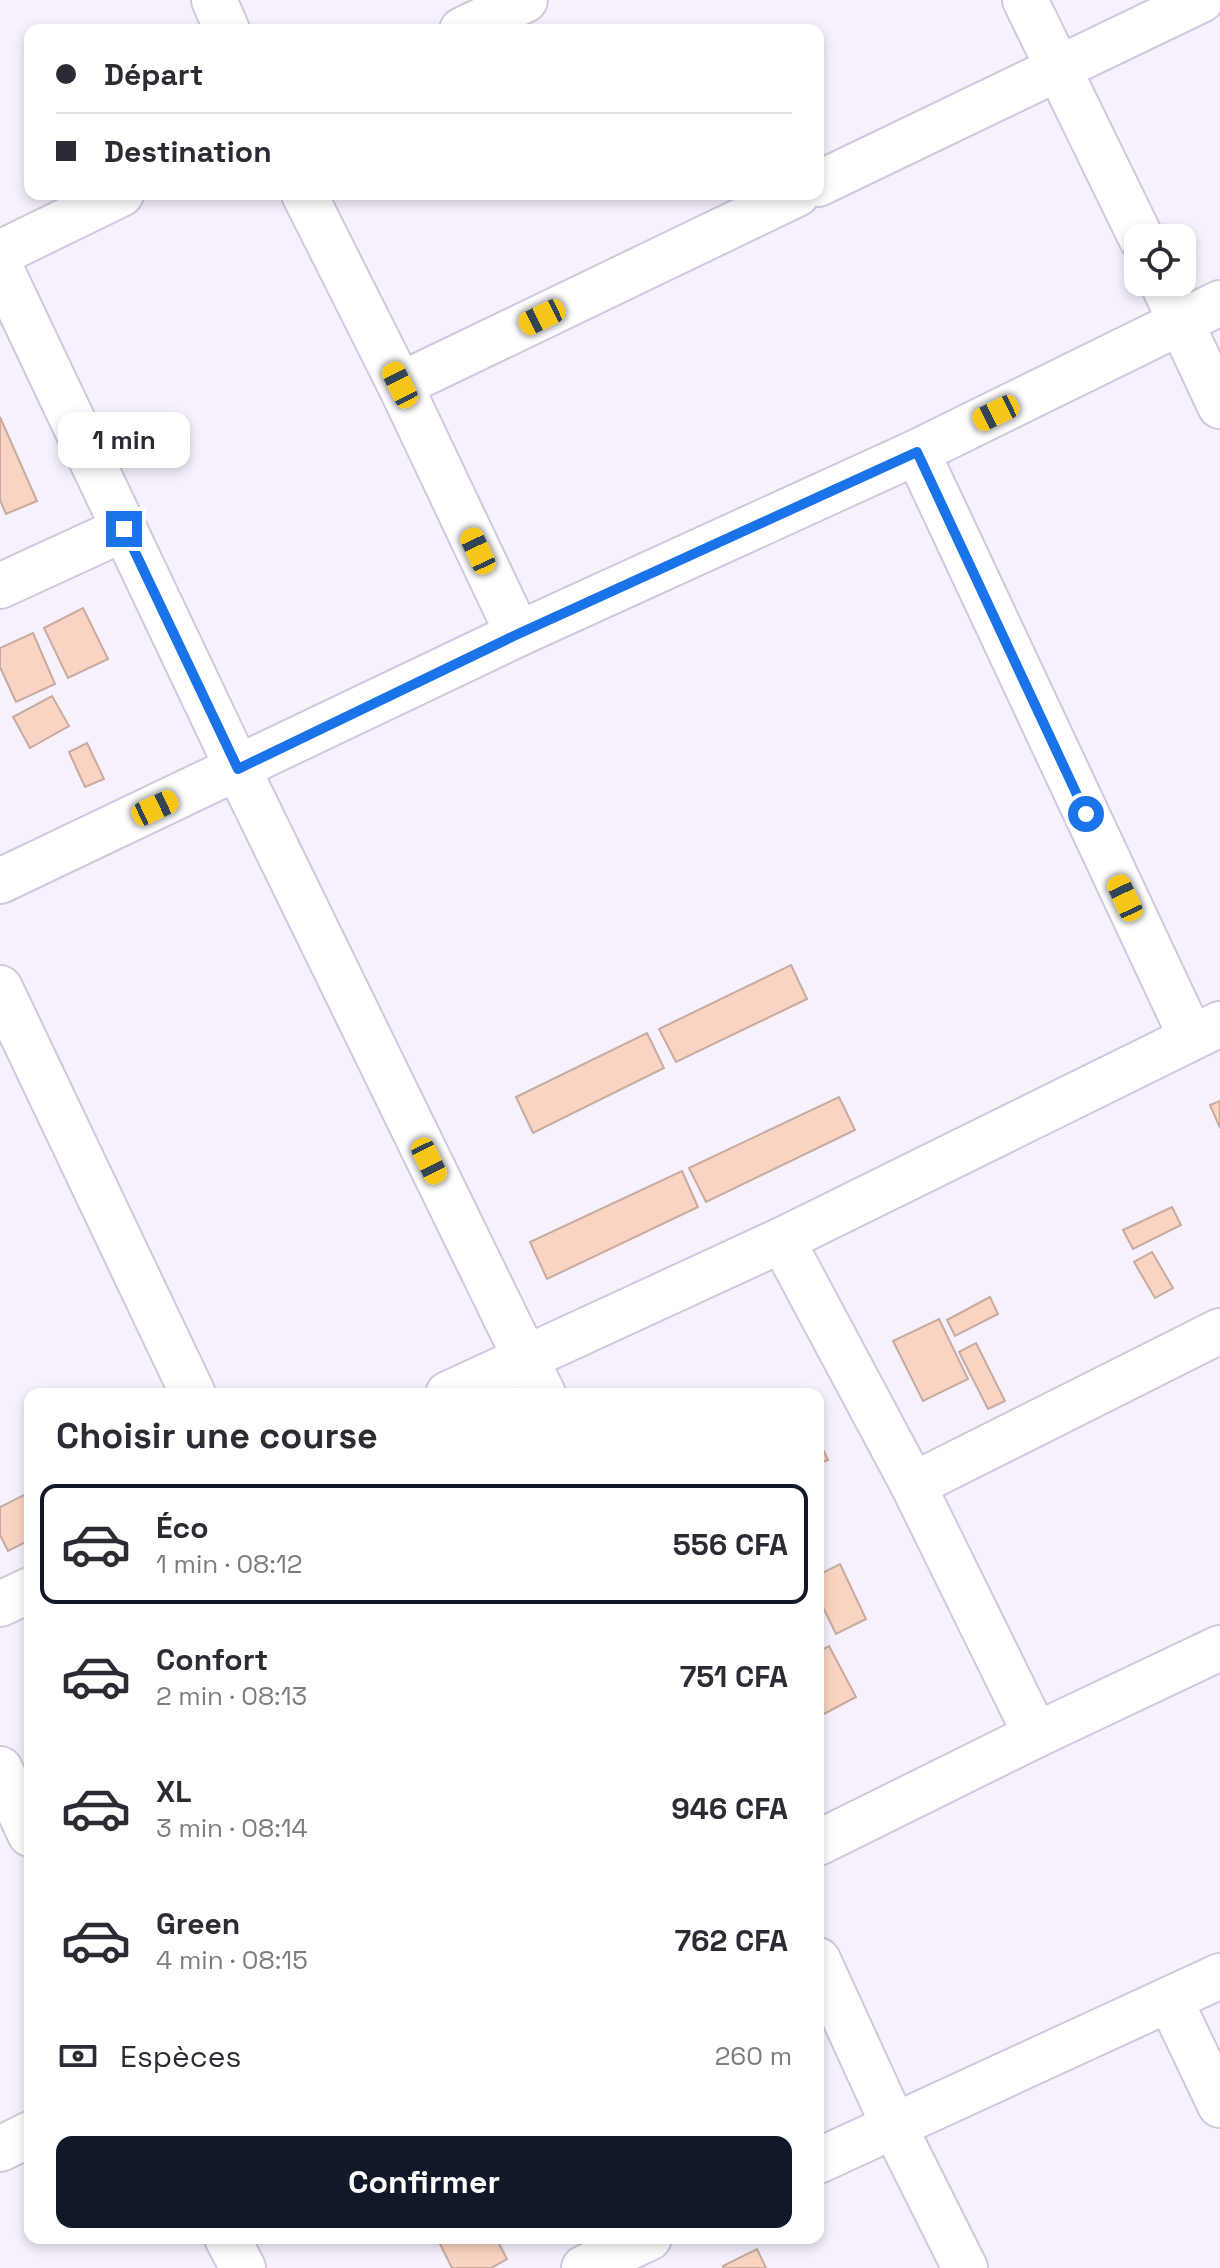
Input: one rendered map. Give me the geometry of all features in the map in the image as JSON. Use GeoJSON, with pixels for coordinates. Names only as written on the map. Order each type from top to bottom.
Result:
{"type":"FeatureCollection","features":[{"type":"Feature","properties":{"kind":"street"},"geometry":{"type":"LineString","coordinates":[[214,0],[224,24]]}},
{"type":"Feature","properties":{"kind":"street"},"geometry":{"type":"LineString","coordinates":[[475,24],[525,0]]}},
{"type":"Feature","properties":{"kind":"street"},"geometry":{"type":"LineString","coordinates":[[1025,0],[1134,224]]}},
{"type":"Feature","properties":{"kind":"street"},"geometry":{"type":"LineString","coordinates":[[824,181],[1201,0]]}},
{"type":"Feature","properties":{"kind":"street"},"geometry":{"type":"LineString","coordinates":[[0,253],[109,200]]}},
{"type":"Feature","properties":{"kind":"street"},"geometry":{"type":"LineString","coordinates":[[307,200],[400,385],[518,634]]}},
{"type":"Feature","properties":{"kind":"street"},"geometry":{"type":"LineString","coordinates":[[400,385],[785,200]]}},
{"type":"Feature","properties":{"kind":"street"},"geometry":{"type":"LineString","coordinates":[[0,267],[238,769],[534,1376]]}},
{"type":"Feature","properties":{"kind":"street"},"geometry":{"type":"LineString","coordinates":[[1169,296],[1220,406]]}},
{"type":"Feature","properties":{"kind":"street"},"geometry":{"type":"LineString","coordinates":[[0,881],[518,634],[917,452],[1220,303]]}},
{"type":"Feature","properties":{"kind":"street"},"geometry":{"type":"LineString","coordinates":[[477,1388],[534,1376],[782,1240],[1205,1031],[917,452]]}},
{"type":"Feature","properties":{"kind":"street"},"geometry":{"type":"LineString","coordinates":[[0,586],[124,529]]}},
{"type":"Feature","properties":{"kind":"street"},"geometry":{"type":"LineString","coordinates":[[0,988],[190,1388]]}},
{"type":"Feature","properties":{"kind":"street"},"geometry":{"type":"LineString","coordinates":[[782,1240],[913,1485],[1036,1735]]}},
{"type":"Feature","properties":{"kind":"street"},"geometry":{"type":"LineString","coordinates":[[913,1485],[1220,1331]]}},
{"type":"Feature","properties":{"kind":"street"},"geometry":{"type":"LineString","coordinates":[[0,1604],[24,1593]]}},
{"type":"Feature","properties":{"kind":"street"},"geometry":{"type":"LineString","coordinates":[[824,1840],[1220,1648]]}},
{"type":"Feature","properties":{"kind":"street"},"geometry":{"type":"LineString","coordinates":[[0,1769],[24,1821]]}},
{"type":"Feature","properties":{"kind":"street"},"geometry":{"type":"LineString","coordinates":[[824,1973],[894,2126],[965,2268]]}},
{"type":"Feature","properties":{"kind":"street"},"geometry":{"type":"LineString","coordinates":[[824,2158],[1220,1976]]}},
{"type":"Feature","properties":{"kind":"street"},"geometry":{"type":"LineString","coordinates":[[1170,2000],[1220,2105]]}},
{"type":"Feature","properties":{"kind":"street"},"geometry":{"type":"LineString","coordinates":[[0,2149],[24,2137]]}},
{"type":"Feature","properties":{"kind":"street"},"geometry":{"type":"LineString","coordinates":[[230,2244],[243,2268]]}},
{"type":"Feature","properties":{"kind":"street"},"geometry":{"type":"LineString","coordinates":[[602,2258],[635,2244]]}},
{"type":"Feature","properties":{"kind":"building"},"geometry":{"type":"Polygon","coordinates":[[[0,417],[37,501],[6,514],[0,500],[0,417]]]}},
{"type":"Feature","properties":{"kind":"building"},"geometry":{"type":"Polygon","coordinates":[[[83,608],[108,659],[68,678],[44,628],[83,608]]]}},
{"type":"Feature","properties":{"kind":"building"},"geometry":{"type":"Polygon","coordinates":[[[33,633],[55,684],[16,702],[0,667],[0,648],[33,633]]]}},
{"type":"Feature","properties":{"kind":"building"},"geometry":{"type":"Polygon","coordinates":[[[52,696],[69,726],[30,748],[13,717],[52,696]]]}},
{"type":"Feature","properties":{"kind":"building"},"geometry":{"type":"Polygon","coordinates":[[[87,743],[104,779],[85,787],[69,752],[87,743]]]}},
{"type":"Feature","properties":{"kind":"building"},"geometry":{"type":"Polygon","coordinates":[[[791,965],[807,999],[676,1062],[659,1029],[791,965]]]}},
{"type":"Feature","properties":{"kind":"building"},"geometry":{"type":"Polygon","coordinates":[[[647,1033],[664,1068],[533,1133],[516,1097],[647,1033]]]}},
{"type":"Feature","properties":{"kind":"building"},"geometry":{"type":"Polygon","coordinates":[[[839,1097],[855,1130],[706,1202],[689,1168],[839,1097]]]}},
{"type":"Feature","properties":{"kind":"building"},"geometry":{"type":"Polygon","coordinates":[[[1220,1101],[1220,1128],[1210,1105],[1220,1101]]]}},
{"type":"Feature","properties":{"kind":"building"},"geometry":{"type":"Polygon","coordinates":[[[682,1171],[698,1207],[547,1279],[530,1242],[682,1171]]]}},
{"type":"Feature","properties":{"kind":"building"},"geometry":{"type":"Polygon","coordinates":[[[1172,1207],[1181,1225],[1133,1249],[1123,1230],[1172,1207]]]}},
{"type":"Feature","properties":{"kind":"building"},"geometry":{"type":"Polygon","coordinates":[[[1152,1252],[1173,1288],[1155,1298],[1134,1262],[1152,1252]]]}},
{"type":"Feature","properties":{"kind":"building"},"geometry":{"type":"Polygon","coordinates":[[[990,1297],[998,1314],[955,1336],[947,1320],[990,1297]]]}},
{"type":"Feature","properties":{"kind":"building"},"geometry":{"type":"Polygon","coordinates":[[[939,1319],[968,1379],[923,1401],[893,1341],[939,1319]]]}},
{"type":"Feature","properties":{"kind":"building"},"geometry":{"type":"Polygon","coordinates":[[[976,1343],[1005,1401],[988,1409],[959,1352],[976,1343]]]}},
{"type":"Feature","properties":{"kind":"building"},"geometry":{"type":"Polygon","coordinates":[[[24,1495],[24,1543],[8,1551],[0,1535],[0,1507],[24,1495]]]}},
{"type":"Feature","properties":{"kind":"building"},"geometry":{"type":"Polygon","coordinates":[[[840,1564],[866,1619],[836,1634],[824,1609],[824,1572],[840,1564]]]}},
{"type":"Feature","properties":{"kind":"building"},"geometry":{"type":"Polygon","coordinates":[[[829,1646],[856,1697],[824,1714],[824,1649],[829,1646]]]}},
{"type":"Feature","properties":{"kind":"building"},"geometry":{"type":"Polygon","coordinates":[[[440,2244],[499,2244],[507,2259],[491,2268],[452,2268],[440,2244]]]}},
{"type":"Feature","properties":{"kind":"building"},"geometry":{"type":"Polygon","coordinates":[[[757,2249],[766,2268],[724,2268],[723,2266],[757,2249]]]}},
{"type":"Feature","properties":{"kind":"route"},"geometry":{"type":"LineString","coordinates":[[124,529],[238,769],[518,634],[917,452],[1086,814]]}}]}
